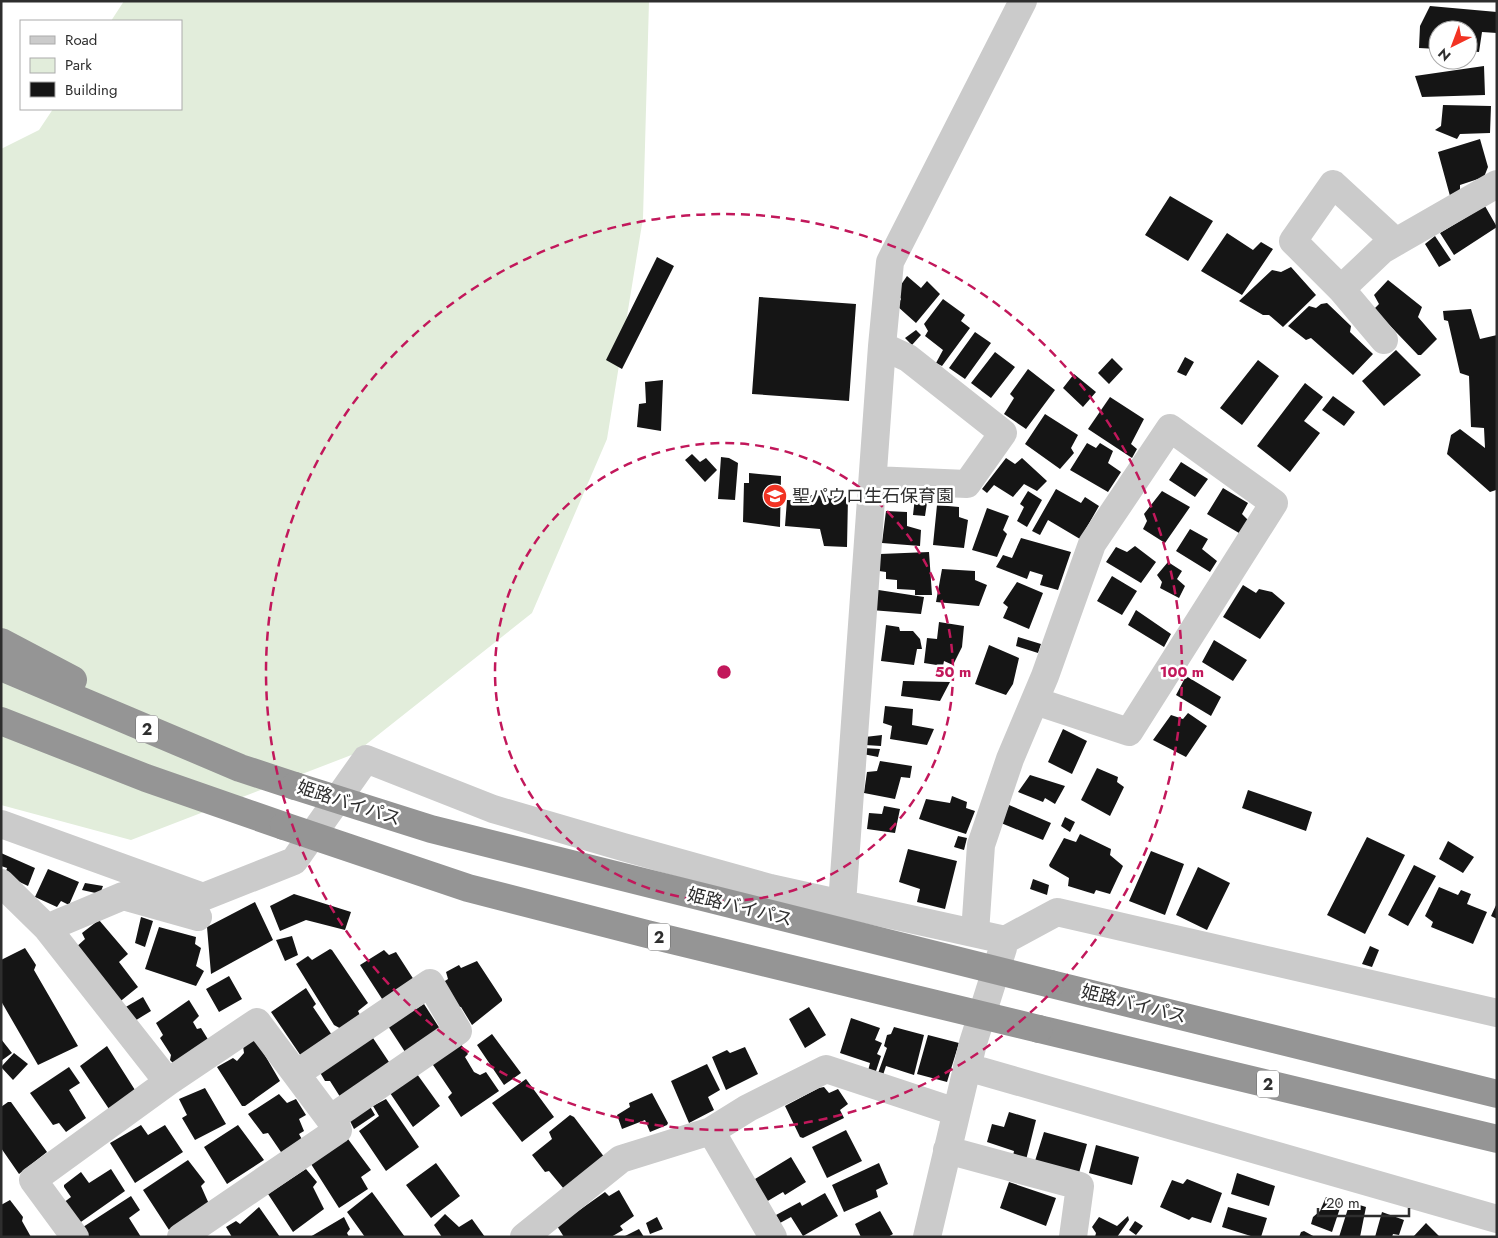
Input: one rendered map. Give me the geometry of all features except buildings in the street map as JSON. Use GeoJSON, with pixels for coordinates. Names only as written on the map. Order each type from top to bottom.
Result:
{"type":"FeatureCollection","features":[{"type":"Feature","properties":{"kind":"highway"},"geometry":{"type":"LineString","coordinates":[[1,642],[240,768]]}},
{"type":"Feature","properties":{"kind":"highway","name":"姫路バイパス"},"geometry":{"type":"LineString","coordinates":[[1,667],[240,768],[430,830],[1497,1094]]}},
{"type":"Feature","properties":{"kind":"highway","name":"2"},"geometry":{"type":"LineString","coordinates":[[1,721],[146,778],[468,888],[647,934],[1497,1139]]}},
{"type":"Feature","properties":{"kind":"street"},"geometry":{"type":"LineString","coordinates":[[842,904],[882,346],[890,262],[1023,1]]}},
{"type":"Feature","properties":{"kind":"street"},"geometry":{"type":"LineString","coordinates":[[1384,340],[1341,289],[1293,241],[1333,184],[1396,242]]}},
{"type":"Feature","properties":{"kind":"street"},"geometry":{"type":"LineString","coordinates":[[1341,289],[1382,250],[1497,184]]}},
{"type":"Feature","properties":{"kind":"street"},"geometry":{"type":"LineString","coordinates":[[872,480],[967,484],[1003,433],[908,358],[882,346]]}},
{"type":"Feature","properties":{"kind":"street"},"geometry":{"type":"LineString","coordinates":[[975,933],[980,845],[1010,759],[1045,676],[1092,544],[1170,428],[1274,503],[1129,732],[1035,701]]}},
{"type":"Feature","properties":{"kind":"street"},"geometry":{"type":"LineString","coordinates":[[1,824],[202,896],[294,861],[366,759],[493,810],[770,888],[1005,940],[1057,912],[1497,1013]]}},
{"type":"Feature","properties":{"kind":"street"},"geometry":{"type":"LineString","coordinates":[[1,884],[47,928],[168,1082]]}},
{"type":"Feature","properties":{"kind":"street"},"geometry":{"type":"LineString","coordinates":[[47,928],[123,896],[198,917]]}},
{"type":"Feature","properties":{"kind":"street"},"geometry":{"type":"LineString","coordinates":[[927,1237],[973,1043],[1005,940]]}},
{"type":"Feature","properties":{"kind":"street"},"geometry":{"type":"LineString","coordinates":[[296,1074],[430,983],[458,1031],[330,1119]]}},
{"type":"Feature","properties":{"kind":"street"},"geometry":{"type":"LineString","coordinates":[[75,1237],[33,1180],[168,1082],[257,1022],[338,1130],[181,1237]]}},
{"type":"Feature","properties":{"kind":"street"},"geometry":{"type":"LineString","coordinates":[[967,1066],[1497,1219]]}},
{"type":"Feature","properties":{"kind":"street"},"geometry":{"type":"LineString","coordinates":[[524,1237],[621,1159],[711,1131],[748,1108],[826,1069],[956,1112]]}},
{"type":"Feature","properties":{"kind":"street"},"geometry":{"type":"LineString","coordinates":[[711,1131],[773,1237]]}},
{"type":"Feature","properties":{"kind":"street"},"geometry":{"type":"LineString","coordinates":[[947,1150],[1080,1186],[1073,1237]]}},
{"type":"Feature","properties":{"kind":"green space"},"geometry":{"type":"Polygon","coordinates":[[[124,1],[649,1],[643,218],[607,439],[532,613],[354,754],[131,840],[1,805],[1,149],[39,130],[52,110],[182,110],[182,20],[112,20],[124,1]]]}},
{"type":"Feature","properties":{"kind":"place","name":"聖パウロ生石保育園"},"geometry":{"type":"Point","coordinates":[775,496]}}]}
